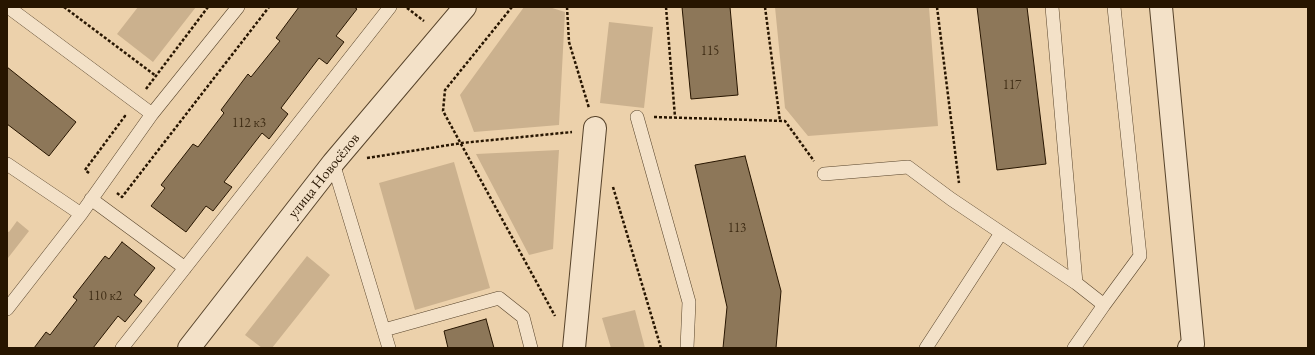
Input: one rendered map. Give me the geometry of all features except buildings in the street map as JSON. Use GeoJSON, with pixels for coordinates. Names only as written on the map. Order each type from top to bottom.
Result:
{"type":"FeatureCollection","features":[{"type":"Feature","properties":{"kind":"street","name":"улица Новосёлов"},"geometry":{"type":"LineString","coordinates":[[189,348],[333,163],[465,7]]}},
{"type":"Feature","properties":{"kind":"street"},"geometry":{"type":"LineString","coordinates":[[1161,7],[1193,344],[1189,348]]}},
{"type":"Feature","properties":{"kind":"street"},"geometry":{"type":"LineString","coordinates":[[574,348],[595,128]]}},
{"type":"Feature","properties":{"kind":"lane"},"geometry":{"type":"LineString","coordinates":[[8,7],[152,114]]}},
{"type":"Feature","properties":{"kind":"lane"},"geometry":{"type":"LineString","coordinates":[[7,309],[92,199],[152,114],[238,7]]}},
{"type":"Feature","properties":{"kind":"lane"},"geometry":{"type":"LineString","coordinates":[[122,348],[390,7]]}},
{"type":"Feature","properties":{"kind":"lane"},"geometry":{"type":"LineString","coordinates":[[1052,7],[1076,283]]}},
{"type":"Feature","properties":{"kind":"lane"},"geometry":{"type":"LineString","coordinates":[[1074,348],[1140,256],[1114,7]]}},
{"type":"Feature","properties":{"kind":"lane"},"geometry":{"type":"LineString","coordinates":[[637,117],[689,302],[687,348]]}},
{"type":"Feature","properties":{"kind":"lane"},"geometry":{"type":"LineString","coordinates":[[333,163],[384,330],[388,348]]}},
{"type":"Feature","properties":{"kind":"lane"},"geometry":{"type":"LineString","coordinates":[[7,164],[80,214]]}},
{"type":"Feature","properties":{"kind":"lane"},"geometry":{"type":"LineString","coordinates":[[824,174],[908,167],[951,199],[1076,283],[1104,305]]}},
{"type":"Feature","properties":{"kind":"lane"},"geometry":{"type":"LineString","coordinates":[[92,199],[185,268]]}},
{"type":"Feature","properties":{"kind":"lane"},"geometry":{"type":"LineString","coordinates":[[926,348],[1001,232]]}},
{"type":"Feature","properties":{"kind":"lane"},"geometry":{"type":"LineString","coordinates":[[384,330],[499,298],[523,317],[531,348]]}},
{"type":"Feature","properties":{"kind":"path"},"geometry":{"type":"LineString","coordinates":[[64,7],[156,76],[208,7]]}},
{"type":"Feature","properties":{"kind":"path"},"geometry":{"type":"LineString","coordinates":[[512,7],[445,90],[443,111],[462,143],[557,321]]}},
{"type":"Feature","properties":{"kind":"path"},"geometry":{"type":"LineString","coordinates":[[666,7],[675,117]]}},
{"type":"Feature","properties":{"kind":"path"},"geometry":{"type":"LineString","coordinates":[[765,7],[780,121]]}},
{"type":"Feature","properties":{"kind":"path"},"geometry":{"type":"LineString","coordinates":[[937,7],[959,188],[951,199]]}},
{"type":"Feature","properties":{"kind":"path"},"geometry":{"type":"LineString","coordinates":[[637,117],[785,121],[824,174]]}},
{"type":"Feature","properties":{"kind":"path"},"geometry":{"type":"LineString","coordinates":[[333,163],[462,143],[567,133],[595,128]]}},
{"type":"Feature","properties":{"kind":"shaded area"},"geometry":{"type":"Polygon","coordinates":[[[138,7],[196,7],[153,62],[117,34],[138,7]]]}},
{"type":"Feature","properties":{"kind":"shaded area"},"geometry":{"type":"Polygon","coordinates":[[[524,7],[549,7],[565,12],[559,125],[474,132],[460,95],[524,7]]]}},
{"type":"Feature","properties":{"kind":"shaded area"},"geometry":{"type":"Polygon","coordinates":[[[775,7],[929,7],[938,126],[808,136],[785,108],[775,7]]]}},
{"type":"Feature","properties":{"kind":"shaded area"},"geometry":{"type":"Polygon","coordinates":[[[609,22],[653,27],[644,108],[600,103],[609,22]]]}},
{"type":"Feature","properties":{"kind":"shaded area"},"geometry":{"type":"Polygon","coordinates":[[[559,150],[553,249],[529,255],[476,154],[559,150]]]}},
{"type":"Feature","properties":{"kind":"shaded area"},"geometry":{"type":"Polygon","coordinates":[[[454,162],[490,288],[415,310],[379,183],[454,162]]]}},
{"type":"Feature","properties":{"kind":"shaded area"},"geometry":{"type":"Polygon","coordinates":[[[17,221],[29,231],[8,258],[7,231],[9,232],[17,221]]]}},
{"type":"Feature","properties":{"kind":"shaded area"},"geometry":{"type":"Polygon","coordinates":[[[307,256],[330,275],[272,348],[262,348],[245,335],[307,256]]]}},
{"type":"Feature","properties":{"kind":"shaded area"},"geometry":{"type":"Polygon","coordinates":[[[635,310],[645,348],[611,348],[602,318],[635,310]]]}}]}
